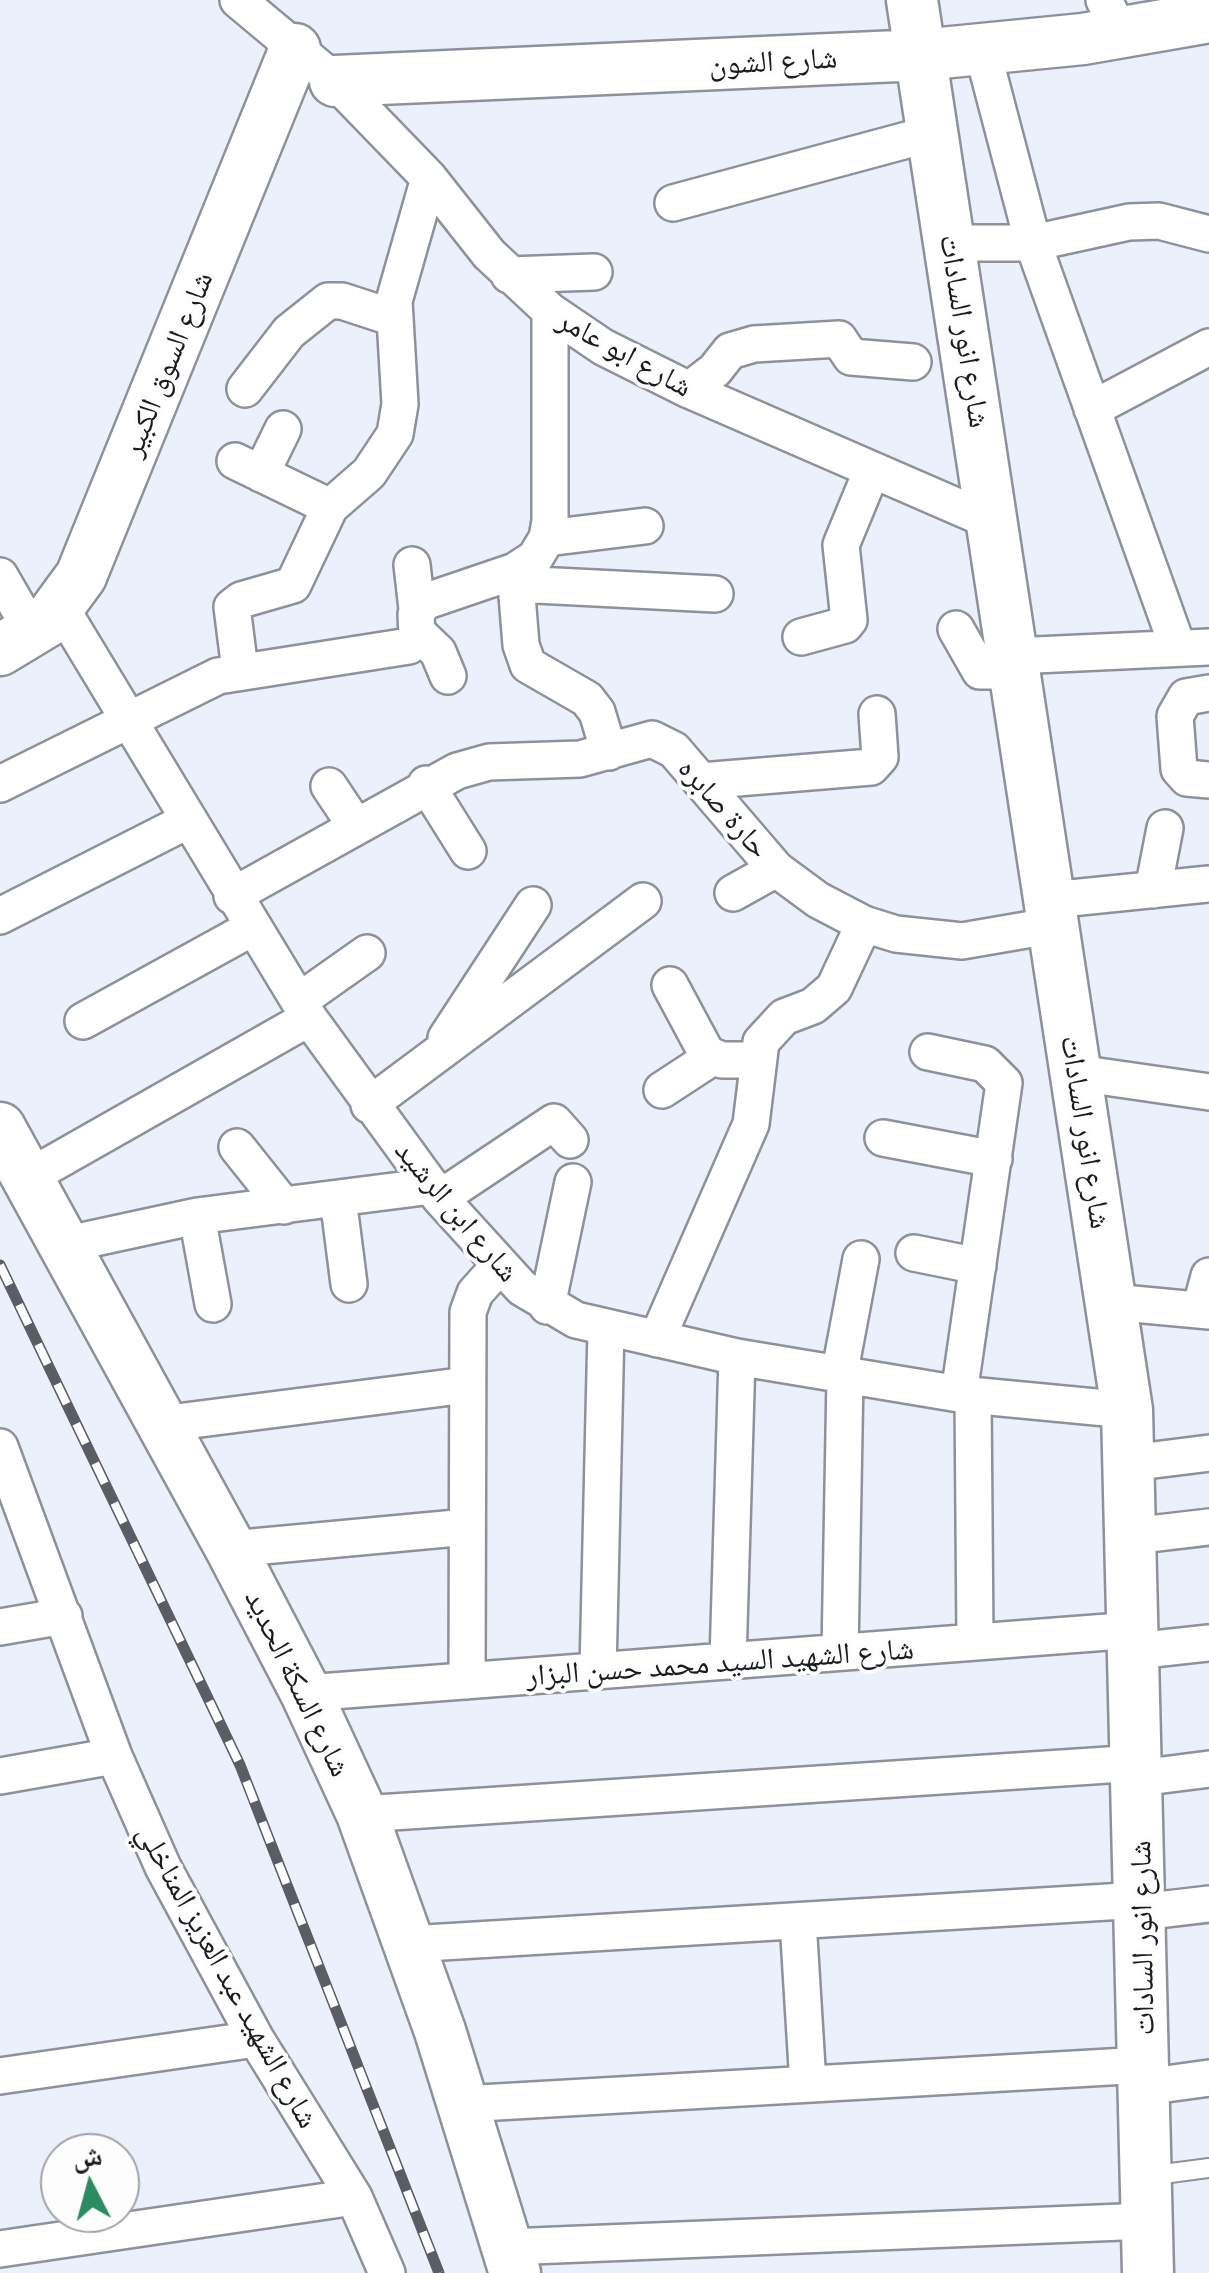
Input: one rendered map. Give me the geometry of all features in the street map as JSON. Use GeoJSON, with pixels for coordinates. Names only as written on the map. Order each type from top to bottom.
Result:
{"type":"FeatureCollection","features":[{"type":"Feature","properties":{"kind":"street","name":"شارع ابو عامر"},"geometry":{"type":"LineString","coordinates":[[238,0],[335,82],[429,178],[509,274],[550,311],[603,347],[688,390],[995,523]]}},
{"type":"Feature","properties":{"kind":"street","name":"شارع انور السادات"},"geometry":{"type":"LineString","coordinates":[[912,0],[995,523],[1127,1410],[1148,2273]]}},
{"type":"Feature","properties":{"kind":"street","name":"شارع الشون"},"geometry":{"type":"LineString","coordinates":[[335,82],[921,55],[982,49],[1113,17],[1209,17]]}},
{"type":"Feature","properties":{"kind":"street","name":"شارع السوق الكبير"},"geometry":{"type":"LineString","coordinates":[[31,630],[81,576],[295,48]]}},
{"type":"Feature","properties":{"kind":"street"},"geometry":{"type":"LineString","coordinates":[[982,49],[1032,243],[1092,409],[1194,648],[1012,646],[957,623],[980,671],[1012,646]]}},
{"type":"Feature","properties":{"kind":"street"},"geometry":{"type":"LineString","coordinates":[[672,202],[933,132]]}},
{"type":"Feature","properties":{"kind":"street"},"geometry":{"type":"LineString","coordinates":[[240,670],[232,607],[240,600],[290,589],[330,506],[369,473],[395,434],[400,404],[394,318],[396,285],[429,178]]}},
{"type":"Feature","properties":{"kind":"street"},"geometry":{"type":"LineString","coordinates":[[951,243],[1032,243],[1129,222],[1159,221],[1209,234]]}},
{"type":"Feature","properties":{"kind":"street"},"geometry":{"type":"LineString","coordinates":[[509,274],[594,272]]}},
{"type":"Feature","properties":{"kind":"street"},"geometry":{"type":"LineString","coordinates":[[245,389],[289,332],[328,302],[342,301],[394,318]]}},
{"type":"Feature","properties":{"kind":"street"},"geometry":{"type":"LineString","coordinates":[[550,311],[547,538],[516,578],[521,645],[528,665],[587,699],[597,712],[609,752]]}},
{"type":"Feature","properties":{"kind":"street"},"geometry":{"type":"LineString","coordinates":[[688,390],[715,370],[730,351],[754,344],[842,340],[851,357],[913,362]]}},
{"type":"Feature","properties":{"kind":"street"},"geometry":{"type":"LineString","coordinates":[[1092,409],[1209,347]]}},
{"type":"Feature","properties":{"kind":"street"},"geometry":{"type":"LineString","coordinates":[[283,429],[248,467],[330,506]]}},
{"type":"Feature","properties":{"kind":"street"},"geometry":{"type":"LineString","coordinates":[[801,637],[844,625],[849,620],[841,545],[872,470]]}},
{"type":"Feature","properties":{"kind":"street"},"geometry":{"type":"LineString","coordinates":[[547,538],[646,526]]}},
{"type":"Feature","properties":{"kind":"street"},"geometry":{"type":"LineString","coordinates":[[412,566],[418,621],[448,676]]}},
{"type":"Feature","properties":{"kind":"street","name":"شارع ابن الرشيد"},"geometry":{"type":"LineString","coordinates":[[0,576],[31,630],[126,720],[304,1010],[370,1104],[436,1192],[500,1265],[547,1306],[606,1330],[842,1377],[966,1395],[1127,1410]]}},
{"type":"Feature","properties":{"kind":"street"},"geometry":{"type":"LineString","coordinates":[[0,784],[126,720],[240,670],[409,646],[428,600],[516,578],[715,594]]}},
{"type":"Feature","properties":{"kind":"street"},"geometry":{"type":"LineString","coordinates":[[1209,694],[1186,697],[1174,716],[1179,769],[1187,778],[1209,780]]}},
{"type":"Feature","properties":{"kind":"street"},"geometry":{"type":"LineString","coordinates":[[701,781],[871,768],[880,758],[877,714]]}},
{"type":"Feature","properties":{"kind":"street","name":"حارة صابره"},"geometry":{"type":"LineString","coordinates":[[232,896],[426,784],[490,762],[552,762],[609,752],[638,740],[664,743],[776,870],[818,900],[864,924],[912,936],[962,941],[1053,912],[1153,890],[1209,884]]}},
{"type":"Feature","properties":{"kind":"street"},"geometry":{"type":"LineString","coordinates":[[426,784],[468,851]]}},
{"type":"Feature","properties":{"kind":"street"},"geometry":{"type":"LineString","coordinates":[[329,786],[355,826]]}},
{"type":"Feature","properties":{"kind":"street"},"geometry":{"type":"LineString","coordinates":[[0,916],[187,821]]}},
{"type":"Feature","properties":{"kind":"street"},"geometry":{"type":"LineString","coordinates":[[1153,890],[1165,828]]}},
{"type":"Feature","properties":{"kind":"street"},"geometry":{"type":"LineString","coordinates":[[733,894],[776,870]]}},
{"type":"Feature","properties":{"kind":"street"},"geometry":{"type":"LineString","coordinates":[[370,1104],[643,901]]}},
{"type":"Feature","properties":{"kind":"street"},"geometry":{"type":"LineString","coordinates":[[433,1058],[533,905]]}},
{"type":"Feature","properties":{"kind":"street"},"geometry":{"type":"LineString","coordinates":[[656,1339],[743,1146],[756,1101],[758,1060],[770,1028],[813,1006],[834,988],[864,924]]}},
{"type":"Feature","properties":{"kind":"street"},"geometry":{"type":"LineString","coordinates":[[83,1021],[252,928]]}},
{"type":"Feature","properties":{"kind":"street"},"geometry":{"type":"LineString","coordinates":[[27,1178],[304,1010],[367,952]]}},
{"type":"Feature","properties":{"kind":"street"},"geometry":{"type":"LineString","coordinates":[[450,970],[472,998]]}},
{"type":"Feature","properties":{"kind":"street"},"geometry":{"type":"LineString","coordinates":[[670,985],[711,1058]]}},
{"type":"Feature","properties":{"kind":"street"},"geometry":{"type":"LineString","coordinates":[[928,1052],[985,1064],[1000,1075],[1005,1092],[978,1266],[966,1395],[975,1642]]}},
{"type":"Feature","properties":{"kind":"street"},"geometry":{"type":"LineString","coordinates":[[662,1090],[711,1058],[758,1060]]}},
{"type":"Feature","properties":{"kind":"street"},"geometry":{"type":"LineString","coordinates":[[1077,1073],[1209,1092]]}},
{"type":"Feature","properties":{"kind":"street"},"geometry":{"type":"LineString","coordinates":[[63,1245],[197,1216],[338,1198],[436,1192],[554,1122],[570,1140]]}},
{"type":"Feature","properties":{"kind":"street","name":"شارع السكة الحديد"},"geometry":{"type":"LineString","coordinates":[[0,1128],[231,1549],[362,1814],[409,1944],[511,2260]]}},
{"type":"Feature","properties":{"kind":"street"},"geometry":{"type":"LineString","coordinates":[[883,1138],[994,1159]]}},
{"type":"Feature","properties":{"kind":"street"},"geometry":{"type":"LineString","coordinates":[[237,1147],[284,1206]]}},
{"type":"Feature","properties":{"kind":"street"},"geometry":{"type":"LineString","coordinates":[[547,1306],[573,1182]]}},
{"type":"Feature","properties":{"kind":"street"},"geometry":{"type":"LineString","coordinates":[[338,1198],[349,1284]]}},
{"type":"Feature","properties":{"kind":"street"},"geometry":{"type":"LineString","coordinates":[[197,1216],[213,1304]]}},
{"type":"Feature","properties":{"kind":"street"},"geometry":{"type":"LineString","coordinates":[[914,1252],[978,1266]]}},
{"type":"Feature","properties":{"kind":"street"},"geometry":{"type":"LineString","coordinates":[[840,1652],[842,1377],[860,1260]]}},
{"type":"Feature","properties":{"kind":"street"},"geometry":{"type":"LineString","coordinates":[[467,1682],[470,1302],[500,1265]]}},
{"type":"Feature","properties":{"kind":"street"},"geometry":{"type":"LineString","coordinates":[[1112,1302],[1204,1311],[1209,1276]]}},
{"type":"Feature","properties":{"kind":"street"},"geometry":{"type":"LineString","coordinates":[[598,1671],[606,1330]]}},
{"type":"Feature","properties":{"kind":"street"},"geometry":{"type":"LineString","coordinates":[[728,1661],[737,1357]]}},
{"type":"Feature","properties":{"kind":"street"},"geometry":{"type":"LineString","coordinates":[[161,1424],[468,1385]]}},
{"type":"Feature","properties":{"kind":"street","name":"شارع الشهيد عبد العزيز المناخلي"},"geometry":{"type":"LineString","coordinates":[[0,1447],[114,1756],[163,1868],[256,2039],[354,2197],[387,2273]]}},
{"type":"Feature","properties":{"kind":"street"},"geometry":{"type":"LineString","coordinates":[[1130,1463],[1209,1453]]}},
{"type":"Feature","properties":{"kind":"street"},"geometry":{"type":"LineString","coordinates":[[231,1549],[467,1527]]}},
{"type":"Feature","properties":{"kind":"street"},"geometry":{"type":"LineString","coordinates":[[1132,1536],[1209,1527]]}},
{"type":"Feature","properties":{"kind":"street"},"geometry":{"type":"LineString","coordinates":[[0,1627],[64,1616]]}},
{"type":"Feature","properties":{"kind":"street","name":"شارع الشهيد السيد محمد حسن البزار"},"geometry":{"type":"LineString","coordinates":[[306,1694],[975,1642],[1209,1642]]}},
{"type":"Feature","properties":{"kind":"street"},"geometry":{"type":"LineString","coordinates":[[0,1776],[114,1756]]}},
{"type":"Feature","properties":{"kind":"street"},"geometry":{"type":"LineString","coordinates":[[362,1814],[1209,1769]]}},
{"type":"Feature","properties":{"kind":"street"},"geometry":{"type":"LineString","coordinates":[[409,1944],[798,1921],[1209,1904]]}},
{"type":"Feature","properties":{"kind":"street"},"geometry":{"type":"LineString","coordinates":[[798,1921],[808,2084]]}},
{"type":"Feature","properties":{"kind":"street"},"geometry":{"type":"LineString","coordinates":[[0,2076],[256,2039]]}},
{"type":"Feature","properties":{"kind":"street"},"geometry":{"type":"LineString","coordinates":[[462,2104],[808,2084],[1209,2078]]}},
{"type":"Feature","properties":{"kind":"street"},"geometry":{"type":"LineString","coordinates":[[0,2249],[354,2197]]}},
{"type":"Feature","properties":{"kind":"street"},"geometry":{"type":"LineString","coordinates":[[511,2260],[1147,2198]]}},
{"type":"Feature","properties":{"kind":"lane"},"geometry":{"type":"LineString","coordinates":[[1147,2198],[1209,2168]]}},
{"type":"Feature","properties":{"kind":"railway"},"geometry":{"type":"LineString","coordinates":[[0,1265],[240,1765],[439,2273]]}}]}
